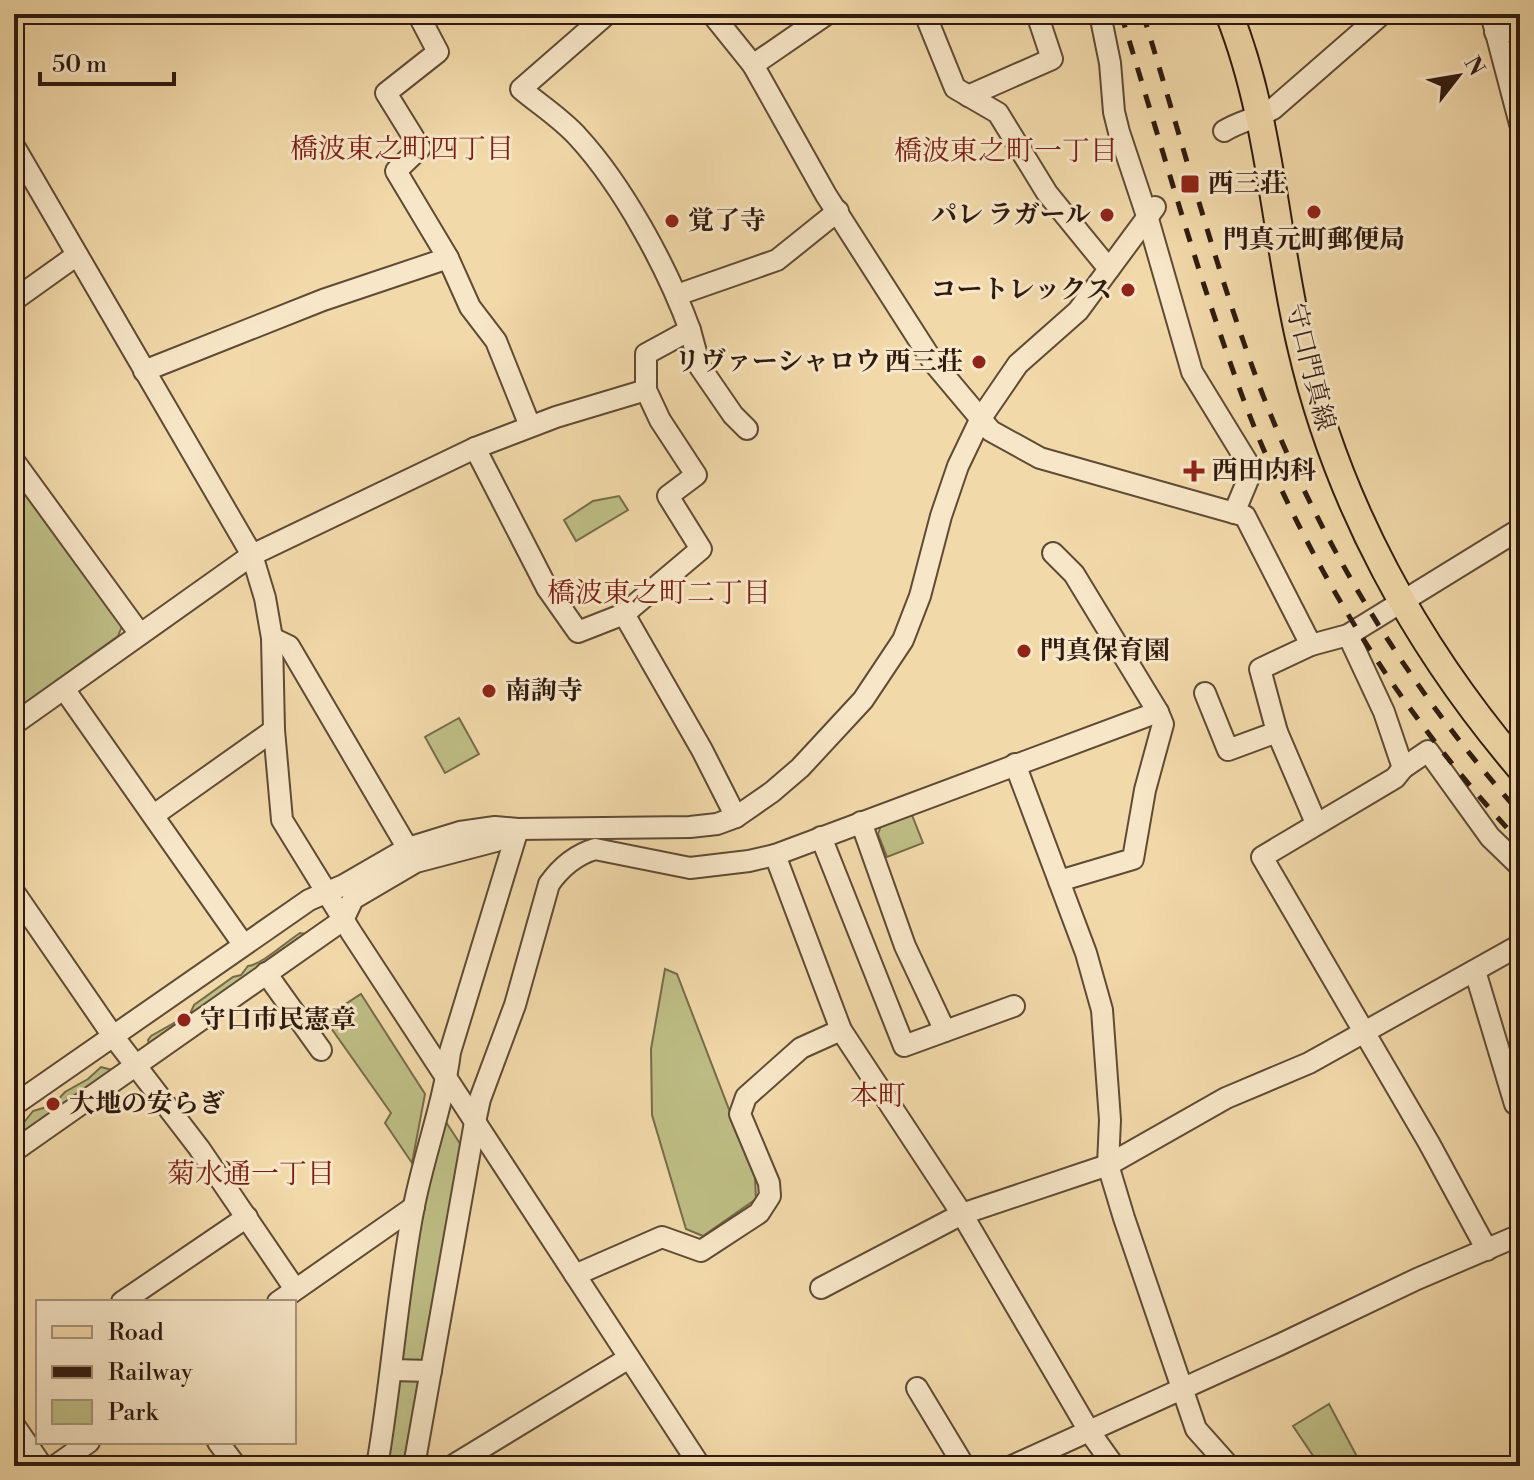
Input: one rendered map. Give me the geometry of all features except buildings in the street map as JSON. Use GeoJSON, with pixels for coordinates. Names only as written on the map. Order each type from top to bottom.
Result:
{"type":"FeatureCollection","features":[{"type":"Feature","properties":{"kind":"main road","name":"守口門真線"},"geometry":{"type":"LineString","coordinates":[[1229,14],[1259,117],[1301,347],[1340,477],[1366,536],[1401,600],[1437,658],[1520,768]]}},
{"type":"Feature","properties":{"kind":"street"},"geometry":{"type":"LineString","coordinates":[[418,14],[438,52],[386,93],[420,148],[396,171],[448,258],[470,307],[496,341],[530,426]]}},
{"type":"Feature","properties":{"kind":"street"},"geometry":{"type":"LineString","coordinates":[[607,14],[521,89],[577,136],[618,189],[677,295],[700,367],[733,415],[747,429]]}},
{"type":"Feature","properties":{"kind":"street"},"geometry":{"type":"LineString","coordinates":[[712,14],[753,65],[826,195],[933,362],[991,431],[1040,458],[1245,516],[1311,645]]}},
{"type":"Feature","properties":{"kind":"street"},"geometry":{"type":"LineString","coordinates":[[753,65],[827,14]]}},
{"type":"Feature","properties":{"kind":"street"},"geometry":{"type":"LineString","coordinates":[[925,14],[955,88],[998,113],[1047,193],[1109,269]]}},
{"type":"Feature","properties":{"kind":"street"},"geometry":{"type":"LineString","coordinates":[[968,96],[1052,59],[1037,14]]}},
{"type":"Feature","properties":{"kind":"street"},"geometry":{"type":"LineString","coordinates":[[1100,14],[1110,63],[1114,112],[1151,213],[1192,372],[1252,470],[1234,513]]}},
{"type":"Feature","properties":{"kind":"street"},"geometry":{"type":"LineString","coordinates":[[1224,131],[1273,109],[1382,14]]}},
{"type":"Feature","properties":{"kind":"street"},"geometry":{"type":"LineString","coordinates":[[1520,30],[1493,23],[1520,124]]}},
{"type":"Feature","properties":{"kind":"street"},"geometry":{"type":"LineString","coordinates":[[14,146],[252,555],[265,598],[272,638],[274,730],[282,820],[343,920],[700,1466]]}},
{"type":"Feature","properties":{"kind":"street"},"geometry":{"type":"LineString","coordinates":[[677,295],[777,260],[838,211]]}},
{"type":"Feature","properties":{"kind":"street"},"geometry":{"type":"LineString","coordinates":[[14,1105],[243,944],[325,892],[460,832],[495,827],[690,827],[717,824],[736,817],[800,768],[863,700],[903,640],[920,596],[954,478],[981,418],[1018,364],[1078,311],[1151,213]]}},
{"type":"Feature","properties":{"kind":"street"},"geometry":{"type":"LineString","coordinates":[[14,300],[77,255]]}},
{"type":"Feature","properties":{"kind":"street"},"geometry":{"type":"LineString","coordinates":[[144,371],[323,300],[448,258]]}},
{"type":"Feature","properties":{"kind":"street"},"geometry":{"type":"LineString","coordinates":[[475,448],[547,588],[578,632],[624,614],[701,549],[668,496],[696,475],[660,420],[646,390],[646,354],[690,330]]}},
{"type":"Feature","properties":{"kind":"street"},"geometry":{"type":"LineString","coordinates":[[14,724],[252,555],[475,448],[530,426],[646,390]]}},
{"type":"Feature","properties":{"kind":"street"},"geometry":{"type":"LineString","coordinates":[[14,461],[140,634]]}},
{"type":"Feature","properties":{"kind":"street"},"geometry":{"type":"LineString","coordinates":[[1316,823],[1277,732],[1260,669],[1311,645],[1348,635],[1520,529]]}},
{"type":"Feature","properties":{"kind":"street"},"geometry":{"type":"LineString","coordinates":[[1053,553],[1074,574],[1163,724],[1145,790],[1133,859],[1059,881]]}},
{"type":"Feature","properties":{"kind":"street"},"geometry":{"type":"LineString","coordinates":[[624,614],[702,750],[736,817]]}},
{"type":"Feature","properties":{"kind":"street"},"geometry":{"type":"LineString","coordinates":[[1348,635],[1384,712],[1403,768]]}},
{"type":"Feature","properties":{"kind":"street"},"geometry":{"type":"LineString","coordinates":[[272,638],[289,646],[412,855]]}},
{"type":"Feature","properties":{"kind":"street"},"geometry":{"type":"LineString","coordinates":[[64,689],[243,944]]}},
{"type":"Feature","properties":{"kind":"street"},"geometry":{"type":"LineString","coordinates":[[1205,693],[1228,750],[1277,732]]}},
{"type":"Feature","properties":{"kind":"street"},"geometry":{"type":"LineString","coordinates":[[414,1466],[480,1099],[515,1005],[549,884],[560,868],[584,852],[595,849],[690,868],[775,855],[1158,712]]}},
{"type":"Feature","properties":{"kind":"street"},"geometry":{"type":"LineString","coordinates":[[154,815],[274,730]]}},
{"type":"Feature","properties":{"kind":"street"},"geometry":{"type":"LineString","coordinates":[[1487,1250],[1365,1031],[1262,857],[1395,778],[1403,768],[1428,751],[1490,837],[1520,866]]}},
{"type":"Feature","properties":{"kind":"street"},"geometry":{"type":"LineString","coordinates":[[1015,764],[1086,953],[1102,1010],[1110,1120],[1108,1165],[1196,1429],[1229,1466]]}},
{"type":"Feature","properties":{"kind":"street"},"geometry":{"type":"LineString","coordinates":[[861,822],[905,946],[945,1031]]}},
{"type":"Feature","properties":{"kind":"street"},"geometry":{"type":"LineString","coordinates":[[377,1466],[414,1207],[450,1052],[518,829]]}},
{"type":"Feature","properties":{"kind":"street"},"geometry":{"type":"LineString","coordinates":[[821,837],[904,1046],[1014,1006]]}},
{"type":"Feature","properties":{"kind":"street"},"geometry":{"type":"LineString","coordinates":[[14,1151],[343,920],[353,899],[412,855]]}},
{"type":"Feature","properties":{"kind":"street"},"geometry":{"type":"LineString","coordinates":[[775,855],[841,1030],[962,1214],[1089,1431],[1114,1466]]}},
{"type":"Feature","properties":{"kind":"street"},"geometry":{"type":"LineString","coordinates":[[14,892],[113,1036],[199,1148],[295,1289]]}},
{"type":"Feature","properties":{"kind":"street"},"geometry":{"type":"LineString","coordinates":[[821,1288],[962,1214],[1108,1165],[1226,1098],[1309,1063],[1520,945]]}},
{"type":"Feature","properties":{"kind":"street"},"geometry":{"type":"LineString","coordinates":[[1475,971],[1515,1104]]}},
{"type":"Feature","properties":{"kind":"street"},"geometry":{"type":"LineString","coordinates":[[266,973],[321,1050]]}},
{"type":"Feature","properties":{"kind":"street"},"geometry":{"type":"LineString","coordinates":[[575,1275],[662,1237],[701,1251],[759,1213],[770,1196],[769,1183],[740,1114],[746,1097],[801,1048],[841,1030]]}},
{"type":"Feature","properties":{"kind":"street"},"geometry":{"type":"LineString","coordinates":[[281,1300],[414,1207]]}},
{"type":"Feature","properties":{"kind":"street"},"geometry":{"type":"LineString","coordinates":[[125,1300],[247,1217]]}},
{"type":"Feature","properties":{"kind":"street"},"geometry":{"type":"LineString","coordinates":[[1012,1466],[1417,1279],[1520,1235]]}},
{"type":"Feature","properties":{"kind":"street"},"geometry":{"type":"LineString","coordinates":[[452,1466],[629,1358]]}},
{"type":"Feature","properties":{"kind":"street"},"geometry":{"type":"LineString","coordinates":[[391,1370],[431,1371]]}},
{"type":"Feature","properties":{"kind":"street"},"geometry":{"type":"LineString","coordinates":[[917,1388],[964,1466]]}},
{"type":"Feature","properties":{"kind":"street"},"geometry":{"type":"LineString","coordinates":[[14,1425],[42,1466]]}},
{"type":"Feature","properties":{"kind":"street"},"geometry":{"type":"LineString","coordinates":[[55,1466],[86,1444]]}},
{"type":"Feature","properties":{"kind":"street"},"geometry":{"type":"LineString","coordinates":[[220,1444],[236,1466]]}},
{"type":"Feature","properties":{"kind":"green space"},"geometry":{"type":"Polygon","coordinates":[[[14,474],[122,626],[118,636],[14,711],[14,474]]]}},
{"type":"Feature","properties":{"kind":"green space"},"geometry":{"type":"Polygon","coordinates":[[[619,496],[628,510],[576,541],[564,520],[593,501],[619,496]]]}},
{"type":"Feature","properties":{"kind":"green space"},"geometry":{"type":"Polygon","coordinates":[[[459,718],[479,754],[445,773],[425,737],[459,718]]]}},
{"type":"Feature","properties":{"kind":"green space"},"geometry":{"type":"Polygon","coordinates":[[[912,815],[923,843],[887,857],[878,834],[881,826],[912,815]]]}},
{"type":"Feature","properties":{"kind":"green space"},"geometry":{"type":"Polygon","coordinates":[[[300,933],[306,934],[150,1048],[148,1040],[151,1036],[190,1014],[194,1005],[300,933]]]}},
{"type":"Feature","properties":{"kind":"green space"},"geometry":{"type":"Polygon","coordinates":[[[665,969],[677,974],[755,1177],[756,1199],[703,1236],[686,1229],[652,1115],[651,1049],[665,969]]]}},
{"type":"Feature","properties":{"kind":"green space"},"geometry":{"type":"Polygon","coordinates":[[[361,994],[425,1094],[412,1163],[385,1123],[391,1113],[324,1018],[361,994]]]}},
{"type":"Feature","properties":{"kind":"green space"},"geometry":{"type":"Polygon","coordinates":[[[101,1067],[112,1070],[14,1144],[14,1135],[33,1111],[53,1105],[65,1092],[88,1079],[101,1067]]]}},
{"type":"Feature","properties":{"kind":"green space"},"geometry":{"type":"Polygon","coordinates":[[[442,1116],[461,1145],[408,1466],[388,1466],[420,1207],[442,1116]]]}},
{"type":"Feature","properties":{"kind":"green space"},"geometry":{"type":"Polygon","coordinates":[[[1329,1404],[1362,1466],[1320,1466],[1293,1426],[1329,1404]]]}},
{"type":"Feature","properties":{"kind":"railway"},"geometry":{"type":"LineString","coordinates":[[1121,14],[1224,344],[1292,513],[1323,572],[1394,686],[1434,740],[1520,842]]}},
{"type":"Feature","properties":{"kind":"railway"},"geometry":{"type":"LineString","coordinates":[[1143,14],[1243,339],[1259,385],[1309,500],[1338,556],[1404,664],[1440,715],[1520,813]]}},
{"type":"Feature","properties":{"kind":"place","name":"西三荘"},"geometry":{"type":"Point","coordinates":[1190,184]}},
{"type":"Feature","properties":{"kind":"place","name":"門真元町郵便局"},"geometry":{"type":"Point","coordinates":[1314,212]}},
{"type":"Feature","properties":{"kind":"place","name":"パレ ラガール"},"geometry":{"type":"Point","coordinates":[1107,215]}},
{"type":"Feature","properties":{"kind":"place","name":"覚了寺"},"geometry":{"type":"Point","coordinates":[672,221]}},
{"type":"Feature","properties":{"kind":"place","name":"コートレックス"},"geometry":{"type":"Point","coordinates":[1128,290]}},
{"type":"Feature","properties":{"kind":"place","name":"リヴァーシャロウ 西三荘"},"geometry":{"type":"Point","coordinates":[979,362]}},
{"type":"Feature","properties":{"kind":"place","name":"西田内科"},"geometry":{"type":"Point","coordinates":[1194,471]}},
{"type":"Feature","properties":{"kind":"place","name":"門真保育園"},"geometry":{"type":"Point","coordinates":[1024,651]}},
{"type":"Feature","properties":{"kind":"place","name":"南詢寺"},"geometry":{"type":"Point","coordinates":[489,691]}},
{"type":"Feature","properties":{"kind":"place","name":"守口市民憲章"},"geometry":{"type":"Point","coordinates":[184,1020]}},
{"type":"Feature","properties":{"kind":"place","name":"大地の安らぎ"},"geometry":{"type":"Point","coordinates":[53,1104]}},
{"type":"Feature","properties":{"kind":"district","name":"橋波東之町四丁目"},"geometry":{"type":"Point","coordinates":[402,149]}},
{"type":"Feature","properties":{"kind":"district","name":"橋波東之町一丁目"},"geometry":{"type":"Point","coordinates":[1006,151]}},
{"type":"Feature","properties":{"kind":"district","name":"橋波東之町二丁目"},"geometry":{"type":"Point","coordinates":[659,593]}},
{"type":"Feature","properties":{"kind":"district","name":"本町"},"geometry":{"type":"Point","coordinates":[878,1096]}},
{"type":"Feature","properties":{"kind":"district","name":"菊水通一丁目"},"geometry":{"type":"Point","coordinates":[251,1174]}}]}
